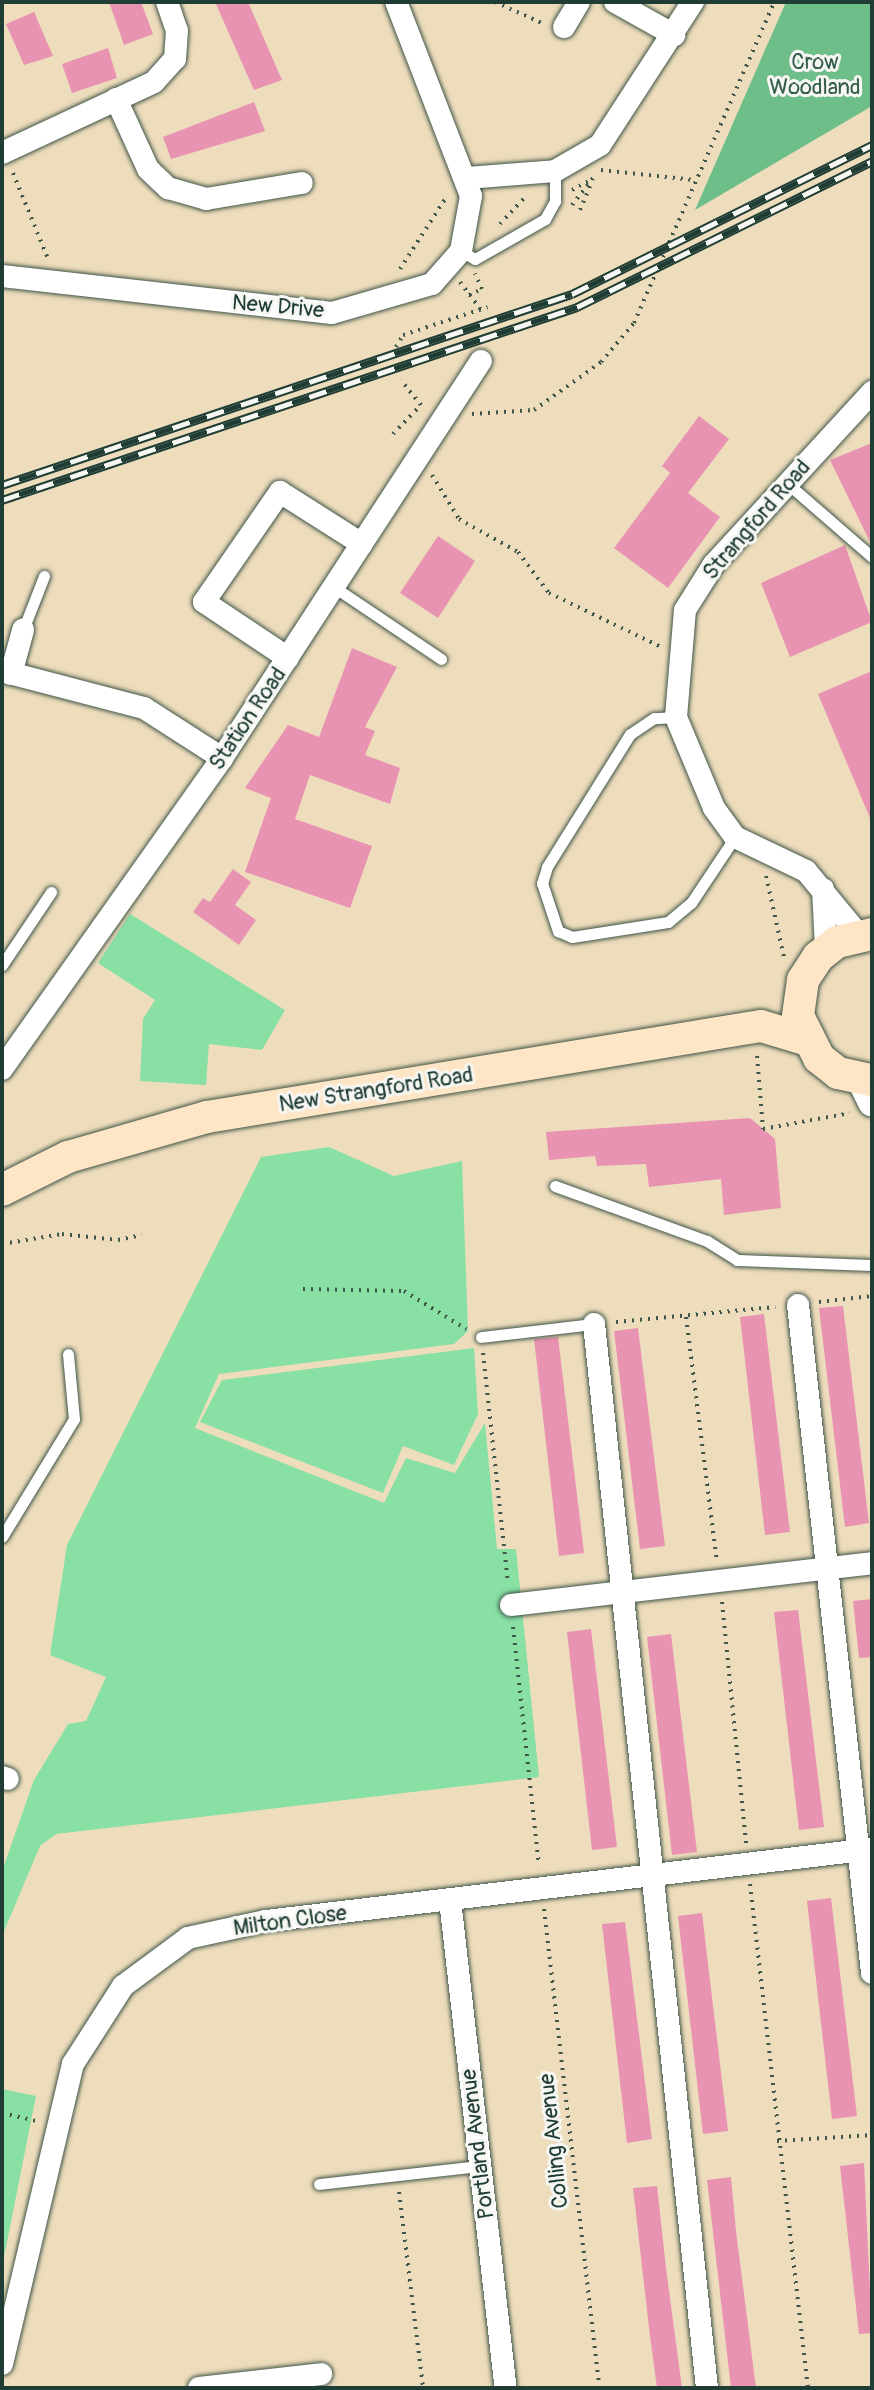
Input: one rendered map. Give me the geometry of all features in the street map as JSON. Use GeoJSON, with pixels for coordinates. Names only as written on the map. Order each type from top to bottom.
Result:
{"type":"FeatureCollection","features":[{"type":"Feature","properties":{"kind":"main road"},"geometry":{"type":"LineString","coordinates":[[759,1041],[793,980],[826,949],[865,934]]}},
{"type":"Feature","properties":{"kind":"main road"},"geometry":{"type":"LineString","coordinates":[[793,980],[805,1039],[828,1065],[868,1093]]}},
{"type":"Feature","properties":{"kind":"main road","name":"New Strangford Road"},"geometry":{"type":"LineString","coordinates":[[2,1190],[132,1135],[320,1100],[759,1041],[805,1039]]}},
{"type":"Feature","properties":{"kind":"street"},"geometry":{"type":"LineString","coordinates":[[4,152],[154,82],[175,59],[177,31],[167,2]]}},
{"type":"Feature","properties":{"kind":"street","name":"New Drive"},"geometry":{"type":"LineString","coordinates":[[2,276],[59,285],[332,313],[392,300],[432,284],[468,255],[470,221],[396,2]]}},
{"type":"Feature","properties":{"kind":"street"},"geometry":{"type":"LineString","coordinates":[[564,27],[579,2]]}},
{"type":"Feature","properties":{"kind":"street"},"geometry":{"type":"LineString","coordinates":[[615,2],[674,35]]}},
{"type":"Feature","properties":{"kind":"street"},"geometry":{"type":"LineString","coordinates":[[459,184],[555,181],[600,145],[693,2]]}},
{"type":"Feature","properties":{"kind":"street"},"geometry":{"type":"LineString","coordinates":[[116,99],[148,169],[168,188],[206,199],[302,183]]}},
{"type":"Feature","properties":{"kind":"street","name":"Station Road"},"geometry":{"type":"LineString","coordinates":[[2,1069],[222,758],[481,361]]}},
{"type":"Feature","properties":{"kind":"street","name":"Strangford Road"},"geometry":{"type":"LineString","coordinates":[[865,934],[823,888],[735,837],[714,808],[676,717],[678,652],[685,610],[714,564],[872,392]]}},
{"type":"Feature","properties":{"kind":"street"},"geometry":{"type":"LineString","coordinates":[[288,658],[204,602],[280,492],[362,544]]}},
{"type":"Feature","properties":{"kind":"street"},"geometry":{"type":"LineString","coordinates":[[23,630],[6,672],[144,708],[222,758]]}},
{"type":"Feature","properties":{"kind":"street"},"geometry":{"type":"LineString","coordinates":[[823,888],[826,949]]}},
{"type":"Feature","properties":{"kind":"street"},"geometry":{"type":"LineString","coordinates":[[798,1305],[828,1568],[866,1850],[872,1973]]}},
{"type":"Feature","properties":{"kind":"street"},"geometry":{"type":"LineString","coordinates":[[594,1324],[657,1876],[707,2388]]}},
{"type":"Feature","properties":{"kind":"street"},"geometry":{"type":"LineString","coordinates":[[511,1605],[872,1563]]}},
{"type":"Feature","properties":{"kind":"street","name":"Milton Close"},"geometry":{"type":"LineString","coordinates":[[2,2364],[73,2064],[123,1986],[188,1938],[450,1900],[866,1850]]}},
{"type":"Feature","properties":{"kind":"street","name":"Portland Avenue"},"geometry":{"type":"LineString","coordinates":[[450,1900],[506,2388]]}},
{"type":"Feature","properties":{"kind":"street"},"geometry":{"type":"LineString","coordinates":[[199,2388],[321,2374]]}},
{"type":"Feature","properties":{"kind":"lane"},"geometry":{"type":"LineString","coordinates":[[468,255],[545,219],[555,181]]}},
{"type":"Feature","properties":{"kind":"lane"},"geometry":{"type":"LineString","coordinates":[[788,484],[872,557]]}},
{"type":"Feature","properties":{"kind":"lane"},"geometry":{"type":"LineString","coordinates":[[23,630],[44,576]]}},
{"type":"Feature","properties":{"kind":"lane"},"geometry":{"type":"LineString","coordinates":[[334,587],[441,659]]}},
{"type":"Feature","properties":{"kind":"lane"},"geometry":{"type":"LineString","coordinates":[[676,717],[654,718],[630,734],[547,867],[542,883],[558,931],[572,937],[668,922],[691,903],[735,837]]}},
{"type":"Feature","properties":{"kind":"lane"},"geometry":{"type":"LineString","coordinates":[[2,965],[51,892]]}},
{"type":"Feature","properties":{"kind":"lane"},"geometry":{"type":"LineString","coordinates":[[555,1186],[707,1241],[737,1260],[872,1265]]}},
{"type":"Feature","properties":{"kind":"lane"},"geometry":{"type":"LineString","coordinates":[[481,1337],[594,1324]]}},
{"type":"Feature","properties":{"kind":"lane"},"geometry":{"type":"LineString","coordinates":[[2,1537],[74,1419],[68,1354]]}},
{"type":"Feature","properties":{"kind":"lane"},"geometry":{"type":"LineString","coordinates":[[319,2184],[480,2166]]}},
{"type":"Feature","properties":{"kind":"path"},"geometry":{"type":"LineString","coordinates":[[495,2],[564,27]]}},
{"type":"Feature","properties":{"kind":"path"},"geometry":{"type":"LineString","coordinates":[[451,408],[534,410],[601,362],[634,323],[774,2]]}},
{"type":"Feature","properties":{"kind":"path"},"geometry":{"type":"LineString","coordinates":[[4,152],[59,285]]}},
{"type":"Feature","properties":{"kind":"path"},"geometry":{"type":"LineString","coordinates":[[599,170],[694,180]]}},
{"type":"Feature","properties":{"kind":"path"},"geometry":{"type":"LineString","coordinates":[[555,181],[574,207],[592,180]]}},
{"type":"Feature","properties":{"kind":"path"},"geometry":{"type":"LineString","coordinates":[[570,191],[592,180]]}},
{"type":"Feature","properties":{"kind":"path"},"geometry":{"type":"LineString","coordinates":[[580,210],[592,180]]}},
{"type":"Feature","properties":{"kind":"path"},"geometry":{"type":"LineString","coordinates":[[392,300],[388,287],[459,184]]}},
{"type":"Feature","properties":{"kind":"path"},"geometry":{"type":"LineString","coordinates":[[495,229],[525,196]]}},
{"type":"Feature","properties":{"kind":"path"},"geometry":{"type":"LineString","coordinates":[[468,255],[482,289],[469,295]]}},
{"type":"Feature","properties":{"kind":"path"},"geometry":{"type":"LineString","coordinates":[[459,280],[480,309]]}},
{"type":"Feature","properties":{"kind":"path"},"geometry":{"type":"LineString","coordinates":[[396,347],[403,335],[488,307]]}},
{"type":"Feature","properties":{"kind":"path"},"geometry":{"type":"LineString","coordinates":[[393,434],[421,405],[401,380]]}},
{"type":"Feature","properties":{"kind":"path"},"geometry":{"type":"LineString","coordinates":[[415,464],[430,473],[459,519],[518,552],[549,593],[678,652]]}},
{"type":"Feature","properties":{"kind":"path"},"geometry":{"type":"LineString","coordinates":[[767,854],[793,980]]}},
{"type":"Feature","properties":{"kind":"path"},"geometry":{"type":"LineString","coordinates":[[759,1041],[763,1129],[868,1093]]}},
{"type":"Feature","properties":{"kind":"path"},"geometry":{"type":"LineString","coordinates":[[2,1244],[62,1234],[118,1240],[141,1235]]}},
{"type":"Feature","properties":{"kind":"path"},"geometry":{"type":"LineString","coordinates":[[303,1289],[404,1291],[481,1337]]}},
{"type":"Feature","properties":{"kind":"path"},"geometry":{"type":"LineString","coordinates":[[594,1324],[872,1296]]}},
{"type":"Feature","properties":{"kind":"path","name":"Colling Avenue"},"geometry":{"type":"LineString","coordinates":[[542,1891],[599,2388]]}},
{"type":"Feature","properties":{"kind":"path"},"geometry":{"type":"LineString","coordinates":[[2,2113],[58,2126]]}},
{"type":"Feature","properties":{"kind":"path"},"geometry":{"type":"LineString","coordinates":[[777,2141],[872,2135]]}},
{"type":"Feature","properties":{"kind":"path"},"geometry":{"type":"LineString","coordinates":[[397,2175],[423,2388]]}},
{"type":"Feature","properties":{"kind":"green space","name":"Crow Woodland"},"geometry":{"type":"Polygon","coordinates":[[[786,2],[872,2],[872,106],[695,210],[786,2]]]}},
{"type":"Feature","properties":{"kind":"green space"},"geometry":{"type":"Polygon","coordinates":[[[130,914],[285,1010],[262,1050],[209,1044],[206,1085],[140,1081],[143,1019],[155,1000],[98,963],[130,914]]]}},
{"type":"Feature","properties":{"kind":"green space"},"geometry":{"type":"Polygon","coordinates":[[[329,1147],[394,1176],[462,1161],[468,1331],[454,1344],[219,1374],[195,1428],[384,1503],[406,1458],[455,1473],[485,1423],[497,1549],[516,1549],[539,1777],[56,1834],[40,1846],[2,1936],[2,1871],[34,1780],[68,1724],[86,1721],[106,1677],[50,1655],[67,1545],[261,1157],[329,1147]]]}},
{"type":"Feature","properties":{"kind":"green space"},"geometry":{"type":"Polygon","coordinates":[[[474,1348],[478,1414],[454,1465],[403,1446],[383,1493],[200,1422],[222,1380],[474,1348]]]}},
{"type":"Feature","properties":{"kind":"green space"},"geometry":{"type":"Polygon","coordinates":[[[2,2089],[36,2096],[2,2267],[2,2089]]]}},
{"type":"Feature","properties":{"kind":"building"},"geometry":{"type":"Polygon","coordinates":[[[109,2],[141,2],[153,34],[124,45],[109,2]]]}},
{"type":"Feature","properties":{"kind":"building"},"geometry":{"type":"Polygon","coordinates":[[[215,2],[248,2],[282,80],[254,90],[215,2]]]}},
{"type":"Feature","properties":{"kind":"building"},"geometry":{"type":"Polygon","coordinates":[[[34,12],[53,56],[24,65],[6,24],[34,12]]]}},
{"type":"Feature","properties":{"kind":"building"},"geometry":{"type":"Polygon","coordinates":[[[108,48],[117,78],[72,93],[62,64],[108,48]]]}},
{"type":"Feature","properties":{"kind":"building"},"geometry":{"type":"Polygon","coordinates":[[[254,102],[265,131],[171,159],[163,137],[254,102]]]}},
{"type":"Feature","properties":{"kind":"building"},"geometry":{"type":"Polygon","coordinates":[[[699,416],[729,439],[688,493],[720,517],[668,588],[614,548],[670,473],[662,466],[699,416]]]}},
{"type":"Feature","properties":{"kind":"building"},"geometry":{"type":"Polygon","coordinates":[[[872,443],[872,546],[830,460],[872,443]]]}},
{"type":"Feature","properties":{"kind":"building"},"geometry":{"type":"Polygon","coordinates":[[[438,536],[475,561],[438,618],[400,593],[438,536]]]}},
{"type":"Feature","properties":{"kind":"building"},"geometry":{"type":"Polygon","coordinates":[[[845,545],[872,622],[790,657],[761,583],[845,545]]]}},
{"type":"Feature","properties":{"kind":"building"},"geometry":{"type":"Polygon","coordinates":[[[352,648],[397,667],[365,727],[375,731],[365,755],[400,768],[390,804],[310,775],[295,819],[372,846],[350,908],[245,872],[271,798],[245,788],[288,725],[319,737],[352,648]]]}},
{"type":"Feature","properties":{"kind":"building"},"geometry":{"type":"Polygon","coordinates":[[[872,671],[872,823],[818,694],[872,671]]]}},
{"type":"Feature","properties":{"kind":"building"},"geometry":{"type":"Polygon","coordinates":[[[233,869],[251,882],[235,905],[256,920],[239,945],[193,912],[203,898],[210,902],[233,869]]]}},
{"type":"Feature","properties":{"kind":"building"},"geometry":{"type":"Polygon","coordinates":[[[750,1118],[775,1139],[781,1208],[724,1215],[721,1179],[649,1187],[646,1164],[597,1166],[595,1156],[549,1160],[546,1132],[750,1118]]]}},
{"type":"Feature","properties":{"kind":"building"},"geometry":{"type":"Polygon","coordinates":[[[843,1306],[869,1523],[845,1527],[819,1308],[843,1306]]]}},
{"type":"Feature","properties":{"kind":"building"},"geometry":{"type":"Polygon","coordinates":[[[764,1314],[790,1532],[765,1535],[740,1317],[764,1314]]]}},
{"type":"Feature","properties":{"kind":"building"},"geometry":{"type":"Polygon","coordinates":[[[638,1328],[665,1546],[640,1549],[614,1331],[638,1328]]]}},
{"type":"Feature","properties":{"kind":"building"},"geometry":{"type":"Polygon","coordinates":[[[558,1337],[584,1553],[559,1556],[534,1339],[558,1337]]]}},
{"type":"Feature","properties":{"kind":"building"},"geometry":{"type":"Polygon","coordinates":[[[872,1599],[872,1657],[859,1658],[853,1601],[872,1599]]]}},
{"type":"Feature","properties":{"kind":"building"},"geometry":{"type":"Polygon","coordinates":[[[798,1610],[824,1827],[799,1830],[774,1612],[798,1610]]]}},
{"type":"Feature","properties":{"kind":"building"},"geometry":{"type":"Polygon","coordinates":[[[591,1629],[617,1847],[592,1850],[567,1632],[591,1629]]]}},
{"type":"Feature","properties":{"kind":"building"},"geometry":{"type":"Polygon","coordinates":[[[671,1634],[697,1852],[672,1855],[647,1637],[671,1634]]]}},
{"type":"Feature","properties":{"kind":"building"},"geometry":{"type":"Polygon","coordinates":[[[831,1898],[857,2116],[832,2119],[807,1901],[831,1898]]]}},
{"type":"Feature","properties":{"kind":"building"},"geometry":{"type":"Polygon","coordinates":[[[702,1913],[728,2131],[703,2134],[678,1916],[702,1913]]]}},
{"type":"Feature","properties":{"kind":"building"},"geometry":{"type":"Polygon","coordinates":[[[625,1922],[652,2139],[627,2143],[602,1924],[625,1922]]]}},
{"type":"Feature","properties":{"kind":"building"},"geometry":{"type":"Polygon","coordinates":[[[864,2163],[872,2333],[859,2334],[840,2166],[864,2163]]]}},
{"type":"Feature","properties":{"kind":"building"},"geometry":{"type":"Polygon","coordinates":[[[731,2177],[756,2388],[731,2388],[707,2180],[731,2177]]]}},
{"type":"Feature","properties":{"kind":"building"},"geometry":{"type":"Polygon","coordinates":[[[657,2186],[682,2388],[657,2388],[650,2336],[633,2188],[657,2186]]]}},
{"type":"Feature","properties":{"kind":"railway"},"geometry":{"type":"LineString","coordinates":[[2,485],[572,294],[872,145]]}},
{"type":"Feature","properties":{"kind":"railway"},"geometry":{"type":"LineString","coordinates":[[2,500],[577,307],[872,161]]}}]}
